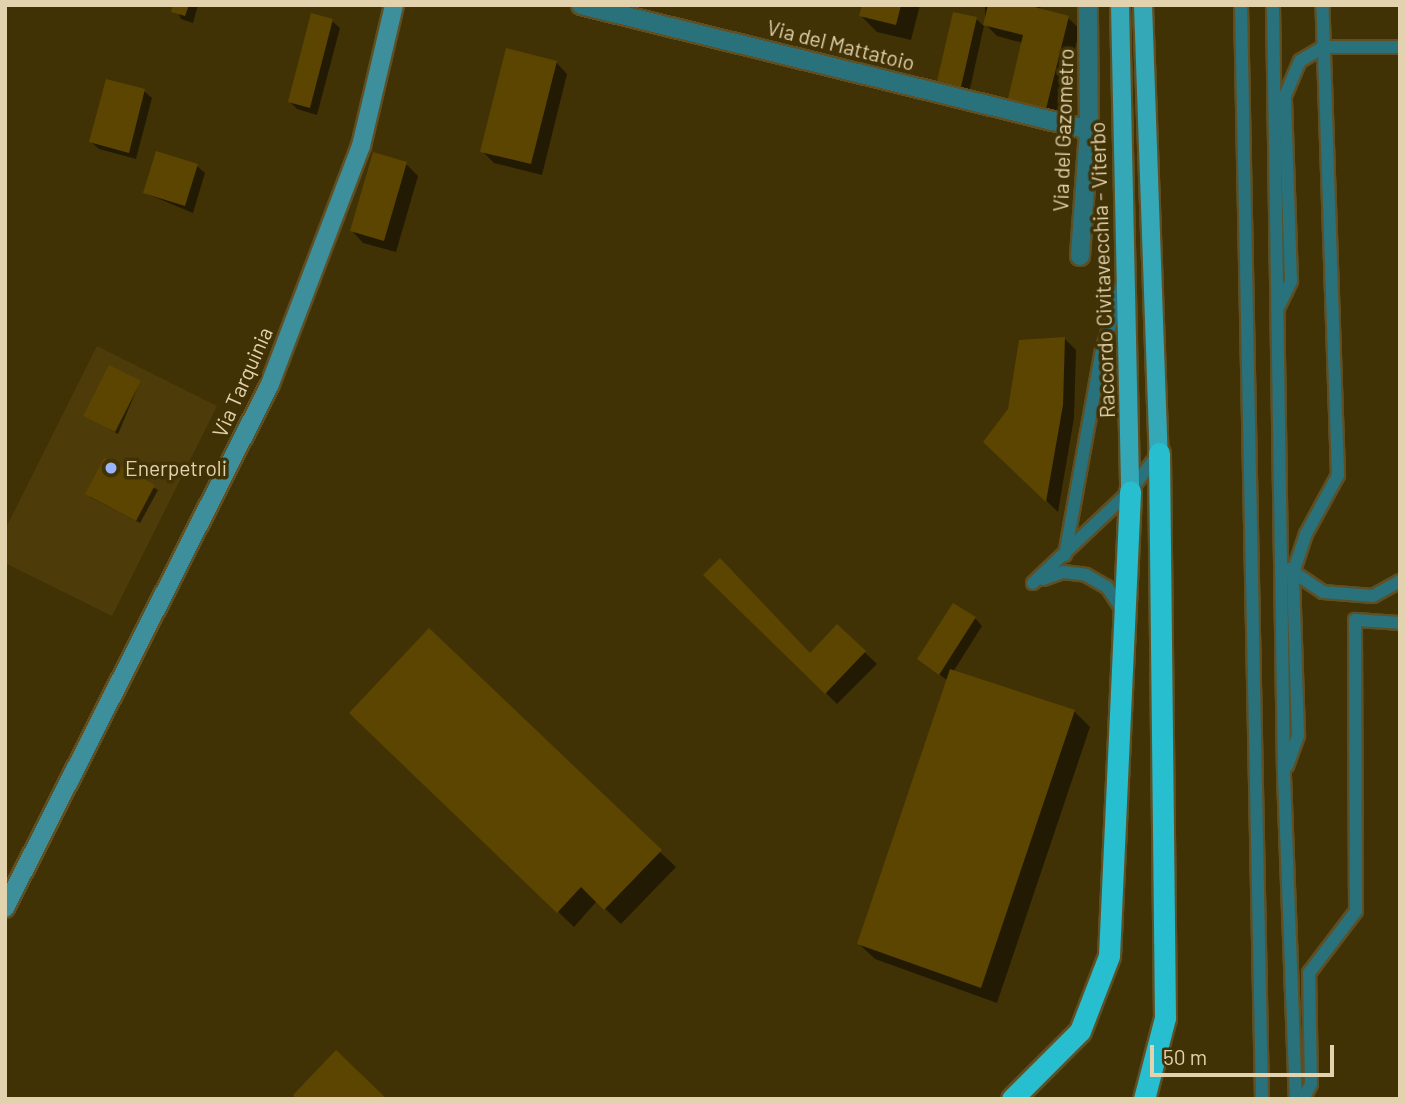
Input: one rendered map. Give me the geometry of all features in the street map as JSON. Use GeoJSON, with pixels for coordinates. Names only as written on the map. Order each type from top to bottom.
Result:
{"type":"FeatureCollection","features":[{"type":"Feature","properties":{"kind":"highway"},"geometry":{"type":"LineString","coordinates":[[1144,1099],[1158,1063],[1165,1018],[1159,453]]}},
{"type":"Feature","properties":{"kind":"highway"},"geometry":{"type":"LineString","coordinates":[[1012,1099],[1080,1031],[1110,956],[1127,618],[1130,491]]}},
{"type":"Feature","properties":{"kind":"main road","name":"Via Tarquinia"},"geometry":{"type":"LineString","coordinates":[[5,908],[270,384],[361,146],[394,5]]}},
{"type":"Feature","properties":{"kind":"main road","name":"Raccordo Civitavecchia - Viterbo"},"geometry":{"type":"LineString","coordinates":[[1120,5],[1130,491]]}},
{"type":"Feature","properties":{"kind":"main road"},"geometry":{"type":"LineString","coordinates":[[1143,5],[1159,453]]}},
{"type":"Feature","properties":{"kind":"street","name":"Via del Mattatoio"},"geometry":{"type":"LineString","coordinates":[[581,5],[1090,130]]}},
{"type":"Feature","properties":{"kind":"street","name":"Via del Gazometro"},"geometry":{"type":"LineString","coordinates":[[1080,256],[1090,130],[1088,5]]}},
{"type":"Feature","properties":{"kind":"lane"},"geometry":{"type":"LineString","coordinates":[[1241,5],[1262,1099]]}},
{"type":"Feature","properties":{"kind":"lane"},"geometry":{"type":"LineString","coordinates":[[1273,5],[1284,776],[1296,1099]]}},
{"type":"Feature","properties":{"kind":"lane"},"geometry":{"type":"LineString","coordinates":[[1284,776],[1298,734],[1293,573],[1306,534],[1338,475],[1322,5]]}},
{"type":"Feature","properties":{"kind":"lane"},"geometry":{"type":"LineString","coordinates":[[1278,310],[1291,281],[1285,96],[1300,61],[1323,47],[1400,47]]}},
{"type":"Feature","properties":{"kind":"lane"},"geometry":{"type":"LineString","coordinates":[[1065,555],[1101,354],[1124,279]]}},
{"type":"Feature","properties":{"kind":"lane"},"geometry":{"type":"LineString","coordinates":[[1127,618],[1107,587],[1086,575],[1063,572],[1033,583],[1130,491],[1159,453]]}},
{"type":"Feature","properties":{"kind":"lane"},"geometry":{"type":"LineString","coordinates":[[1281,561],[1293,573],[1323,592],[1373,596],[1400,581]]}},
{"type":"Feature","properties":{"kind":"lane"},"geometry":{"type":"LineString","coordinates":[[1303,1099],[1311,1084],[1309,973],[1356,911],[1355,621],[1400,622]]}},
{"type":"Feature","properties":{"kind":"shaded area","name":"Enerpetroli"},"geometry":{"type":"Polygon","coordinates":[[[97,346],[217,406],[112,616],[5,563],[5,530],[97,346]]]}},
{"type":"Feature","properties":{"kind":"building"},"geometry":{"type":"Polygon","coordinates":[[[173,5],[189,5],[185,16],[171,12],[173,5]]]}},
{"type":"Feature","properties":{"kind":"building"},"geometry":{"type":"Polygon","coordinates":[[[862,5],[901,5],[896,25],[859,16],[862,5]]]}},
{"type":"Feature","properties":{"kind":"building"},"geometry":{"type":"Polygon","coordinates":[[[988,5],[1027,5],[1069,16],[1045,113],[1007,103],[1023,35],[983,25],[988,5]]]}},
{"type":"Feature","properties":{"kind":"building"},"geometry":{"type":"Polygon","coordinates":[[[953,12],[977,17],[961,87],[937,81],[953,12]]]}},
{"type":"Feature","properties":{"kind":"building"},"geometry":{"type":"Polygon","coordinates":[[[311,13],[333,19],[310,108],[288,102],[311,13]]]}},
{"type":"Feature","properties":{"kind":"building"},"geometry":{"type":"Polygon","coordinates":[[[506,48],[557,61],[531,164],[480,152],[506,48]]]}},
{"type":"Feature","properties":{"kind":"building"},"geometry":{"type":"Polygon","coordinates":[[[106,79],[145,89],[129,153],[89,142],[106,79]]]}},
{"type":"Feature","properties":{"kind":"building"},"geometry":{"type":"Polygon","coordinates":[[[156,151],[198,164],[185,206],[143,193],[156,151]]]}},
{"type":"Feature","properties":{"kind":"building"},"geometry":{"type":"Polygon","coordinates":[[[373,152],[407,162],[384,241],[350,231],[373,152]]]}},
{"type":"Feature","properties":{"kind":"building"},"geometry":{"type":"Polygon","coordinates":[[[1065,337],[1063,405],[1046,502],[983,442],[1008,409],[1019,340],[1065,337]]]}},
{"type":"Feature","properties":{"kind":"building"},"geometry":{"type":"Polygon","coordinates":[[[109,365],[141,381],[115,432],[83,416],[109,365]]]}},
{"type":"Feature","properties":{"kind":"building"},"geometry":{"type":"Polygon","coordinates":[[[104,458],[155,485],[136,521],[85,494],[104,458]]]}},
{"type":"Feature","properties":{"kind":"building"},"geometry":{"type":"Polygon","coordinates":[[[720,558],[810,653],[837,624],[866,651],[825,694],[703,575],[720,558]]]}},
{"type":"Feature","properties":{"kind":"building"},"geometry":{"type":"Polygon","coordinates":[[[953,603],[976,617],[939,675],[917,659],[953,603]]]}},
{"type":"Feature","properties":{"kind":"building"},"geometry":{"type":"Polygon","coordinates":[[[429,628],[662,850],[604,910],[581,887],[557,913],[349,713],[429,628]]]}},
{"type":"Feature","properties":{"kind":"building"},"geometry":{"type":"Polygon","coordinates":[[[950,669],[1075,710],[981,988],[857,944],[950,669]]]}},
{"type":"Feature","properties":{"kind":"building"},"geometry":{"type":"Polygon","coordinates":[[[336,1050],[387,1099],[297,1099],[293,1095],[336,1050]]]}},
{"type":"Feature","properties":{"kind":"place","name":"Enerpetroli"},"geometry":{"type":"Point","coordinates":[111,468]}}]}
